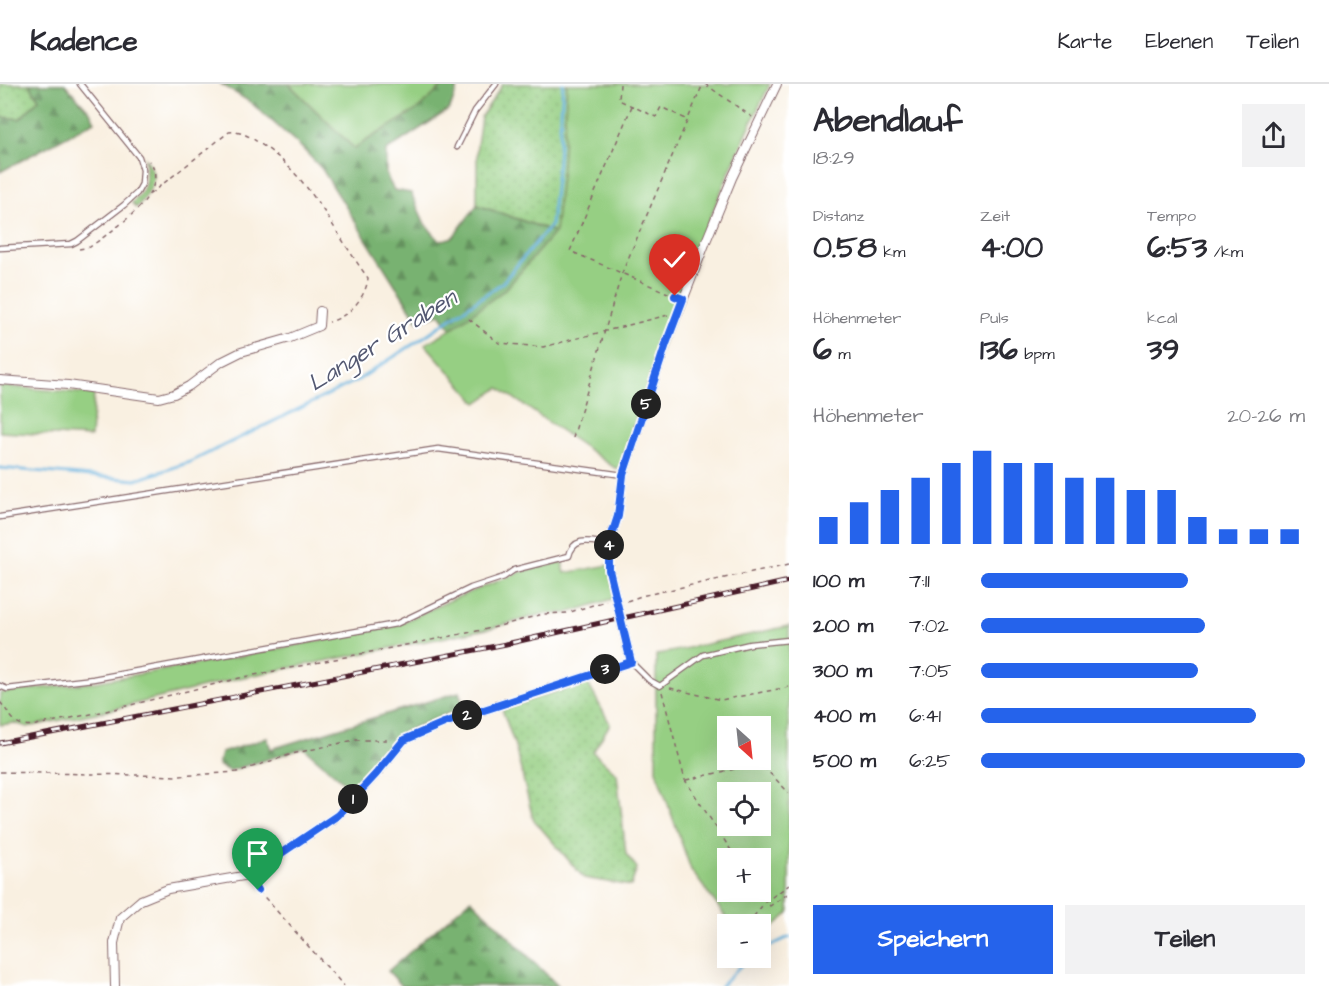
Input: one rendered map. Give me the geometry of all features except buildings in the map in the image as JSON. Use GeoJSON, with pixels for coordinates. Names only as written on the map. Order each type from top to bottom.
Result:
{"type":"FeatureCollection","features":[{"type":"Feature","properties":{"kind":"street"},"geometry":{"type":"LineString","coordinates":[[115,986],[114,943],[120,918],[141,900],[168,889],[249,875],[338,815],[404,740],[444,723],[631,662],[609,570],[609,544],[618,516],[623,475],[683,299],[732,178],[777,84]]}},
{"type":"Feature","properties":{"kind":"street"},"geometry":{"type":"LineString","coordinates":[[0,380],[68,385],[159,398],[174,394],[189,386],[221,362],[242,352],[290,338],[319,326],[320,311]]}},
{"type":"Feature","properties":{"kind":"lane"},"geometry":{"type":"LineString","coordinates":[[0,248],[71,244],[124,205],[139,189],[143,170],[139,157],[80,84]]}},
{"type":"Feature","properties":{"kind":"lane"},"geometry":{"type":"LineString","coordinates":[[457,147],[475,111],[496,84]]}},
{"type":"Feature","properties":{"kind":"lane"},"geometry":{"type":"LineString","coordinates":[[0,517],[438,449],[623,475]]}},
{"type":"Feature","properties":{"kind":"lane"},"geometry":{"type":"LineString","coordinates":[[0,686],[7,689],[93,679],[396,624],[471,588],[494,582],[514,570],[569,556],[570,550],[576,543],[590,540],[609,544]]}},
{"type":"Feature","properties":{"kind":"lane"},"geometry":{"type":"LineString","coordinates":[[631,662],[649,681],[660,686],[703,655],[750,644],[789,640]]}},
{"type":"Feature","properties":{"kind":"path"},"geometry":{"type":"LineString","coordinates":[[620,84],[619,99],[632,106],[656,117],[661,107],[688,120]]}},
{"type":"Feature","properties":{"kind":"path"},"geometry":{"type":"LineString","coordinates":[[573,438],[622,273],[704,84],[758,121]]}},
{"type":"Feature","properties":{"kind":"path"},"geometry":{"type":"LineString","coordinates":[[632,106],[570,251],[683,299]]}},
{"type":"Feature","properties":{"kind":"path"},"geometry":{"type":"LineString","coordinates":[[150,194],[229,132],[242,133],[272,152],[300,178],[368,278],[363,296],[351,309],[337,320],[319,326]]}},
{"type":"Feature","properties":{"kind":"path"},"geometry":{"type":"LineString","coordinates":[[469,319],[499,343],[543,347],[678,312]]}},
{"type":"Feature","properties":{"kind":"path"},"geometry":{"type":"LineString","coordinates":[[0,702],[15,723],[36,725],[106,711],[244,677],[492,628],[543,614],[567,613],[789,564]]}},
{"type":"Feature","properties":{"kind":"path"},"geometry":{"type":"LineString","coordinates":[[729,848],[685,780],[660,686],[721,700],[789,687]]}},
{"type":"Feature","properties":{"kind":"path"},"geometry":{"type":"LineString","coordinates":[[0,772],[179,776],[237,772],[292,754],[354,740],[404,740]]}},
{"type":"Feature","properties":{"kind":"path"},"geometry":{"type":"LineString","coordinates":[[685,780],[760,763],[789,793]]}},
{"type":"Feature","properties":{"kind":"path"},"geometry":{"type":"LineString","coordinates":[[249,875],[258,890],[344,986]]}},
{"type":"Feature","properties":{"kind":"path"},"geometry":{"type":"LineString","coordinates":[[771,898],[789,885]]}},
{"type":"Feature","properties":{"kind":"path"},"geometry":{"type":"LineString","coordinates":[[756,914],[765,902],[770,906],[789,893]]}},
{"type":"Feature","properties":{"kind":"green space"},"geometry":{"type":"Polygon","coordinates":[[[0,84],[29,84],[40,98],[20,119],[0,117],[0,84]]]}},
{"type":"Feature","properties":{"kind":"green space"},"geometry":{"type":"Polygon","coordinates":[[[29,84],[65,84],[95,121],[0,172],[0,117],[20,119],[39,99],[29,84]]]}},
{"type":"Feature","properties":{"kind":"green space"},"geometry":{"type":"Polygon","coordinates":[[[221,84],[289,84],[354,148],[445,84],[459,84],[450,109],[386,151],[386,175],[394,190],[411,193],[425,224],[440,241],[453,237],[477,205],[555,232],[506,289],[451,329],[440,314],[418,321],[322,169],[298,144],[250,102],[221,84]]]}},
{"type":"Feature","properties":{"kind":"green space"},"geometry":{"type":"Polygon","coordinates":[[[289,84],[445,84],[418,109],[354,148],[289,84]]]}},
{"type":"Feature","properties":{"kind":"green space"},"geometry":{"type":"Polygon","coordinates":[[[503,84],[567,84],[555,232],[477,205],[477,145],[481,117],[503,84]]]}},
{"type":"Feature","properties":{"kind":"green space"},"geometry":{"type":"Polygon","coordinates":[[[567,84],[770,84],[707,225],[653,371],[620,469],[615,468],[499,388],[477,403],[425,344],[451,329],[506,289],[555,232],[567,84]]]}},
{"type":"Feature","properties":{"kind":"green space"},"geometry":{"type":"Polygon","coordinates":[[[145,158],[152,172],[152,184],[136,208],[132,203],[142,192],[146,182],[145,158]]]}},
{"type":"Feature","properties":{"kind":"green space"},"geometry":{"type":"Polygon","coordinates":[[[0,386],[94,394],[91,437],[0,432],[0,386]]]}},
{"type":"Feature","properties":{"kind":"green space"},"geometry":{"type":"Polygon","coordinates":[[[562,562],[565,573],[609,565],[616,598],[567,613],[543,614],[492,628],[244,677],[106,711],[27,727],[15,723],[0,725],[0,693],[94,682],[232,658],[396,625],[523,571],[562,562]]]}},
{"type":"Feature","properties":{"kind":"green space"},"geometry":{"type":"Polygon","coordinates":[[[789,626],[789,913],[771,930],[771,914],[724,914],[691,870],[656,770],[656,655],[789,626]]]}},
{"type":"Feature","properties":{"kind":"green space"},"geometry":{"type":"Polygon","coordinates":[[[587,682],[610,724],[593,752],[617,774],[626,854],[637,868],[631,886],[584,878],[533,819],[515,746],[502,709],[587,682]]]}},
{"type":"Feature","properties":{"kind":"green space"},"geometry":{"type":"Polygon","coordinates":[[[459,692],[464,707],[403,732],[353,790],[304,748],[229,771],[218,765],[221,753],[267,738],[271,749],[459,692]]]}},
{"type":"Feature","properties":{"kind":"green space"},"geometry":{"type":"Polygon","coordinates":[[[471,899],[558,986],[402,986],[388,971],[471,899]]]}},
{"type":"Feature","properties":{"kind":"waterway","name":"Langer Graben"},"geometry":{"type":"LineString","coordinates":[[0,468],[136,480],[190,462],[358,380],[415,343],[502,283],[551,225],[563,84]]}},
{"type":"Feature","properties":{"kind":"waterway"},"geometry":{"type":"LineString","coordinates":[[771,946],[789,937]]}},
{"type":"Feature","properties":{"kind":"waterway"},"geometry":{"type":"LineString","coordinates":[[721,986],[738,968]]}},
{"type":"Feature","properties":{"kind":"railway"},"geometry":{"type":"LineString","coordinates":[[0,743],[506,644],[789,581]]}},
{"type":"Feature","properties":{"kind":"route"},"geometry":{"type":"LineString","coordinates":[[258,890],[249,875],[338,815],[404,740],[444,723],[631,662],[609,570],[609,544],[618,516],[623,475],[683,299],[675,296]]}}]}
